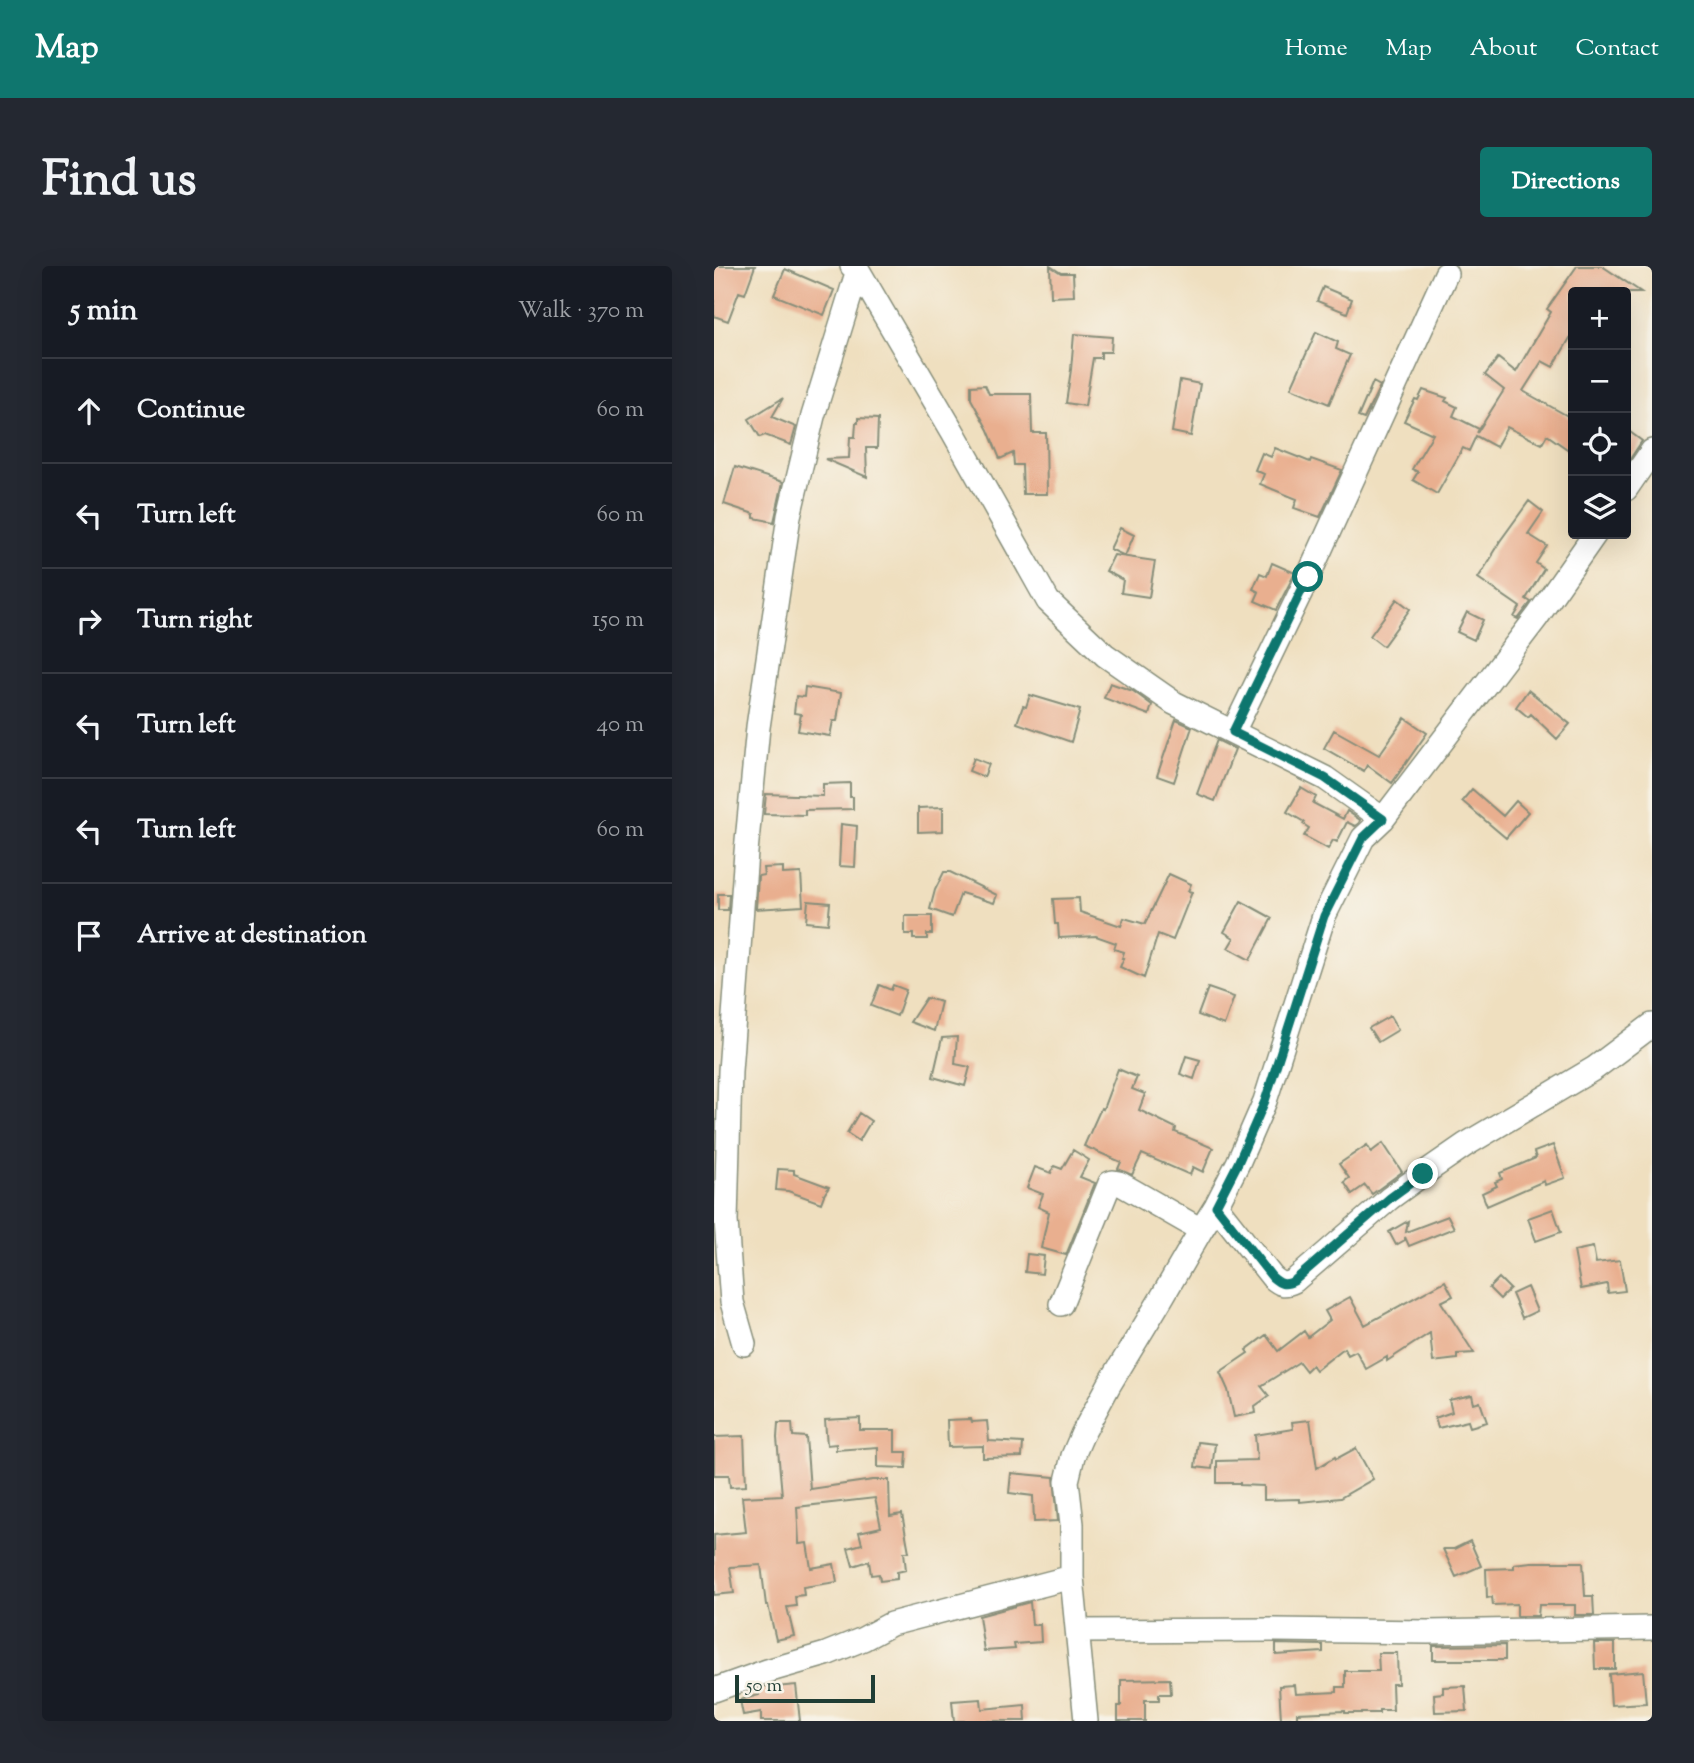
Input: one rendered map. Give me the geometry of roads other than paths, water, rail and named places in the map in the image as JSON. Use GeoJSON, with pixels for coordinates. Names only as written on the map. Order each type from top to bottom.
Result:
{"type":"FeatureCollection","features":[{"type":"Feature","properties":{"kind":"street"},"geometry":{"type":"LineString","coordinates":[[855,268],[953,432],[1048,601],[1105,655],[1174,703],[1325,778],[1383,819]]}},
{"type":"Feature","properties":{"kind":"street"},"geometry":{"type":"LineString","coordinates":[[744,1344],[732,1303],[726,1221],[730,1071],[758,727],[789,516],[813,416],[855,268]]}},
{"type":"Feature","properties":{"kind":"street"},"geometry":{"type":"LineString","coordinates":[[1233,732],[1308,577],[1446,274]]}},
{"type":"Feature","properties":{"kind":"street"},"geometry":{"type":"LineString","coordinates":[[1631,482],[1652,451]]}},
{"type":"Feature","properties":{"kind":"street"},"geometry":{"type":"LineString","coordinates":[[1086,1721],[1072,1577],[1072,1524],[1067,1481],[1073,1456],[1109,1385],[1216,1206],[1238,1163],[1265,1101],[1324,916],[1363,838],[1383,819],[1537,617],[1592,539]]}},
{"type":"Feature","properties":{"kind":"street"},"geometry":{"type":"LineString","coordinates":[[1216,1206],[1272,1277],[1279,1284],[1286,1285],[1390,1198],[1423,1174],[1465,1145],[1595,1068],[1652,1025]]}},
{"type":"Feature","properties":{"kind":"street"},"geometry":{"type":"LineString","coordinates":[[1061,1304],[1110,1183],[1119,1183],[1200,1230]]}},
{"type":"Feature","properties":{"kind":"street"},"geometry":{"type":"LineString","coordinates":[[714,1690],[825,1654],[891,1624],[1072,1577]]}},
{"type":"Feature","properties":{"kind":"street"},"geometry":{"type":"LineString","coordinates":[[1078,1630],[1428,1632],[1652,1628]]}}]}
